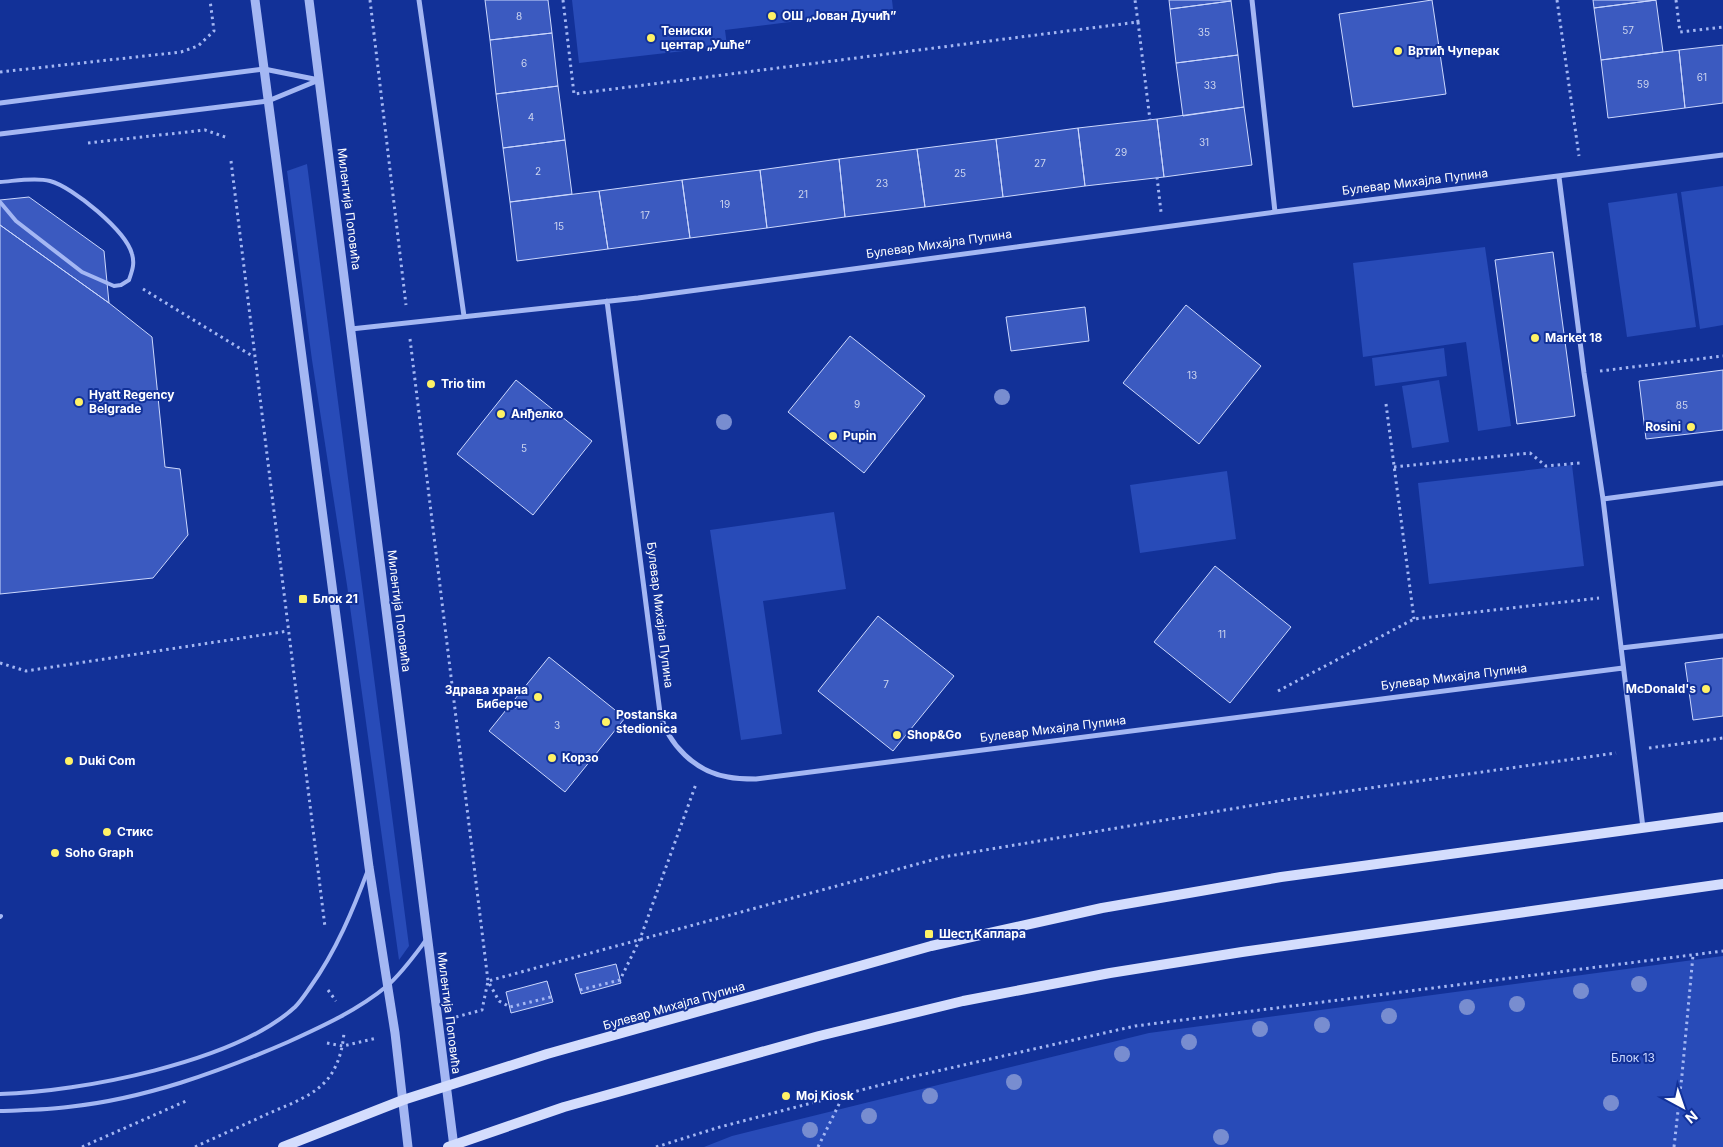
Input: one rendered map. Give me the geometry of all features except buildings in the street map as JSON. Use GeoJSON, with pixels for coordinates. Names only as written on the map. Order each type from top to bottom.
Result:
{"type":"FeatureCollection","features":[{"type":"Feature","properties":{"kind":"main road","name":"Булевар Михајла Пупина"},"geometry":{"type":"LineString","coordinates":[[283,1147],[403,1100],[546,1054],[931,946],[1102,908],[1281,877],[1723,817]]}},
{"type":"Feature","properties":{"kind":"main road"},"geometry":{"type":"LineString","coordinates":[[452,1146],[564,1107],[819,1036],[963,1001],[1110,972],[1723,884]]}},
{"type":"Feature","properties":{"kind":"street"},"geometry":{"type":"LineString","coordinates":[[256,0],[369,867],[388,985],[408,1147]]}},
{"type":"Feature","properties":{"kind":"street","name":"Милентија Поповића"},"geometry":{"type":"LineString","coordinates":[[309,0],[452,1146]]}},
{"type":"Feature","properties":{"kind":"street"},"geometry":{"type":"LineString","coordinates":[[419,0],[464,316]]}},
{"type":"Feature","properties":{"kind":"street"},"geometry":{"type":"LineString","coordinates":[[1252,0],[1275,212]]}},
{"type":"Feature","properties":{"kind":"street"},"geometry":{"type":"LineString","coordinates":[[0,103],[264,69],[319,80]]}},
{"type":"Feature","properties":{"kind":"street"},"geometry":{"type":"LineString","coordinates":[[0,134],[268,100],[319,80]]}},
{"type":"Feature","properties":{"kind":"street","name":"Булевар Михајла Пупина"},"geometry":{"type":"LineString","coordinates":[[351,329],[607,301],[1275,212],[1723,155]]}},
{"type":"Feature","properties":{"kind":"street"},"geometry":{"type":"LineString","coordinates":[[1559,177],[1584,373],[1603,499],[1643,828]]}},
{"type":"Feature","properties":{"kind":"street","name":"Булевар Михајла Пупина"},"geometry":{"type":"LineString","coordinates":[[607,301],[660,714],[672,741],[701,768],[727,777],[756,779],[1623,668]]}},
{"type":"Feature","properties":{"kind":"street"},"geometry":{"type":"LineString","coordinates":[[1603,499],[1723,483]]}},
{"type":"Feature","properties":{"kind":"street"},"geometry":{"type":"LineString","coordinates":[[1621,648],[1723,636]]}},
{"type":"Feature","properties":{"kind":"lane"},"geometry":{"type":"LineString","coordinates":[[0,182],[49,181],[64,187],[101,214],[121,234],[132,253],[134,266],[129,280],[121,285],[114,286],[82,272],[16,221],[0,202]]}},
{"type":"Feature","properties":{"kind":"lane"},"geometry":{"type":"LineString","coordinates":[[0,1094],[62,1088],[113,1080],[184,1061],[236,1044],[264,1030],[296,1006],[330,958],[369,867]]}},
{"type":"Feature","properties":{"kind":"lane"},"geometry":{"type":"LineString","coordinates":[[0,1111],[68,1107],[154,1090],[180,1083],[261,1054],[344,1015],[388,985],[410,962],[427,938]]}},
{"type":"Feature","properties":{"kind":"path"},"geometry":{"type":"LineString","coordinates":[[0,72],[181,52],[198,46],[214,31],[210,0]]}},
{"type":"Feature","properties":{"kind":"path"},"geometry":{"type":"LineString","coordinates":[[370,0],[488,981],[499,1001],[510,1007],[551,997]]}},
{"type":"Feature","properties":{"kind":"path"},"geometry":{"type":"LineString","coordinates":[[563,0],[574,94],[1138,22]]}},
{"type":"Feature","properties":{"kind":"path"},"geometry":{"type":"LineString","coordinates":[[1135,0],[1150,120]]}},
{"type":"Feature","properties":{"kind":"path"},"geometry":{"type":"LineString","coordinates":[[1557,0],[1582,174]]}},
{"type":"Feature","properties":{"kind":"path"},"geometry":{"type":"LineString","coordinates":[[1676,0],[1680,32],[1723,27]]}},
{"type":"Feature","properties":{"kind":"path"},"geometry":{"type":"LineString","coordinates":[[88,143],[205,130],[228,138]]}},
{"type":"Feature","properties":{"kind":"path"},"geometry":{"type":"LineString","coordinates":[[231,161],[326,934]]}},
{"type":"Feature","properties":{"kind":"path"},"geometry":{"type":"LineString","coordinates":[[1157,178],[1162,227]]}},
{"type":"Feature","properties":{"kind":"path"},"geometry":{"type":"LineString","coordinates":[[129,280],[254,357]]}},
{"type":"Feature","properties":{"kind":"path"},"geometry":{"type":"LineString","coordinates":[[1584,373],[1723,356]]}},
{"type":"Feature","properties":{"kind":"path"},"geometry":{"type":"LineString","coordinates":[[1386,404],[1414,619]]}},
{"type":"Feature","properties":{"kind":"path"},"geometry":{"type":"LineString","coordinates":[[1394,467],[1530,453],[1546,466],[1598,462]]}},
{"type":"Feature","properties":{"kind":"path"},"geometry":{"type":"LineString","coordinates":[[1278,691],[1414,619],[1615,596]]}},
{"type":"Feature","properties":{"kind":"path"},"geometry":{"type":"LineString","coordinates":[[0,663],[26,671],[288,631]]}},
{"type":"Feature","properties":{"kind":"path"},"geometry":{"type":"LineString","coordinates":[[488,981],[943,857],[1284,800],[1723,738]]}},
{"type":"Feature","properties":{"kind":"path"},"geometry":{"type":"LineString","coordinates":[[580,990],[620,980],[640,939],[701,768]]}},
{"type":"Feature","properties":{"kind":"path"},"geometry":{"type":"LineString","coordinates":[[656,1147],[720,1127],[911,1077],[1135,1026],[1723,951]]}},
{"type":"Feature","properties":{"kind":"path"},"geometry":{"type":"LineString","coordinates":[[1674,1147],[1694,955]]}},
{"type":"Feature","properties":{"kind":"path"},"geometry":{"type":"LineString","coordinates":[[195,1147],[295,1101],[319,1088],[331,1076],[344,1046],[344,1015],[335,1000],[317,978]]}},
{"type":"Feature","properties":{"kind":"path"},"geometry":{"type":"LineString","coordinates":[[818,1147],[844,1094]]}},
{"type":"Feature","properties":{"kind":"green space","name":"Тениски центар „Ушће”"},"geometry":{"type":"Polygon","coordinates":[[[572,0],[892,0],[893,9],[725,30],[727,46],[579,63],[572,0]]]}},
{"type":"Feature","properties":{"kind":"green space"},"geometry":{"type":"Polygon","coordinates":[[[307,164],[409,946],[399,960],[347,585],[312,360],[287,171],[307,164]]]}},
{"type":"Feature","properties":{"kind":"green space"},"geometry":{"type":"Polygon","coordinates":[[[1723,186],[1723,325],[1700,329],[1681,192],[1723,186]]]}},
{"type":"Feature","properties":{"kind":"green space"},"geometry":{"type":"Polygon","coordinates":[[[1677,193],[1696,327],[1627,337],[1608,203],[1677,193]]]}},
{"type":"Feature","properties":{"kind":"green space"},"geometry":{"type":"Polygon","coordinates":[[[1485,247],[1511,426],[1478,431],[1466,342],[1363,357],[1353,263],[1485,247]]]}},
{"type":"Feature","properties":{"kind":"green space"},"geometry":{"type":"Polygon","coordinates":[[[1444,348],[1447,376],[1375,386],[1372,358],[1444,348]]]}},
{"type":"Feature","properties":{"kind":"green space"},"geometry":{"type":"Polygon","coordinates":[[[1439,380],[1449,442],[1412,448],[1402,386],[1439,380]]]}},
{"type":"Feature","properties":{"kind":"green space"},"geometry":{"type":"Polygon","coordinates":[[[1572,465],[1584,566],[1429,584],[1418,483],[1572,465]]]}},
{"type":"Feature","properties":{"kind":"green space"},"geometry":{"type":"Polygon","coordinates":[[[1227,471],[1236,539],[1140,553],[1130,485],[1227,471]]]}},
{"type":"Feature","properties":{"kind":"green space"},"geometry":{"type":"Polygon","coordinates":[[[834,512],[846,589],[763,601],[782,734],[741,740],[710,530],[834,512]]]}},
{"type":"Feature","properties":{"kind":"green space","name":"Блок 13"},"geometry":{"type":"Polygon","coordinates":[[[1723,956],[1723,1147],[704,1147],[732,1136],[1149,1033],[1723,956]]]}},
{"type":"Feature","properties":{"kind":"place","name":"ОШ „Јован Дучић”"},"geometry":{"type":"Point","coordinates":[772,16]}},
{"type":"Feature","properties":{"kind":"place","name":"Тениски центар „Ушће”"},"geometry":{"type":"Point","coordinates":[651,38]}},
{"type":"Feature","properties":{"kind":"place","name":"Вртић Чуперак"},"geometry":{"type":"Point","coordinates":[1398,51]}},
{"type":"Feature","properties":{"kind":"place","name":"Market 18"},"geometry":{"type":"Point","coordinates":[1535,338]}},
{"type":"Feature","properties":{"kind":"place","name":"Trio tim"},"geometry":{"type":"Point","coordinates":[431,384]}},
{"type":"Feature","properties":{"kind":"place","name":"Hyatt Regency Belgrade"},"geometry":{"type":"Point","coordinates":[79,402]}},
{"type":"Feature","properties":{"kind":"place","name":"Анђелко"},"geometry":{"type":"Point","coordinates":[501,414]}},
{"type":"Feature","properties":{"kind":"place","name":"Rosini"},"geometry":{"type":"Point","coordinates":[1691,427]}},
{"type":"Feature","properties":{"kind":"place","name":"Pupin"},"geometry":{"type":"Point","coordinates":[833,436]}},
{"type":"Feature","properties":{"kind":"place","name":"Блок 21"},"geometry":{"type":"Point","coordinates":[303,599]}},
{"type":"Feature","properties":{"kind":"place","name":"McDonald's"},"geometry":{"type":"Point","coordinates":[1706,689]}},
{"type":"Feature","properties":{"kind":"place","name":"Здрава храна Биберче"},"geometry":{"type":"Point","coordinates":[538,697]}},
{"type":"Feature","properties":{"kind":"place","name":"Postanska stedionica"},"geometry":{"type":"Point","coordinates":[606,722]}},
{"type":"Feature","properties":{"kind":"place","name":"Shop&Go"},"geometry":{"type":"Point","coordinates":[897,735]}},
{"type":"Feature","properties":{"kind":"place","name":"Корзо"},"geometry":{"type":"Point","coordinates":[552,758]}},
{"type":"Feature","properties":{"kind":"place","name":"Duki Com"},"geometry":{"type":"Point","coordinates":[69,761]}},
{"type":"Feature","properties":{"kind":"place","name":"Стикс"},"geometry":{"type":"Point","coordinates":[107,832]}},
{"type":"Feature","properties":{"kind":"place","name":"Soho Graph"},"geometry":{"type":"Point","coordinates":[55,853]}},
{"type":"Feature","properties":{"kind":"place","name":"Шест Каплара"},"geometry":{"type":"Point","coordinates":[929,934]}},
{"type":"Feature","properties":{"kind":"place","name":"Moj Kiosk"},"geometry":{"type":"Point","coordinates":[786,1096]}}]}
